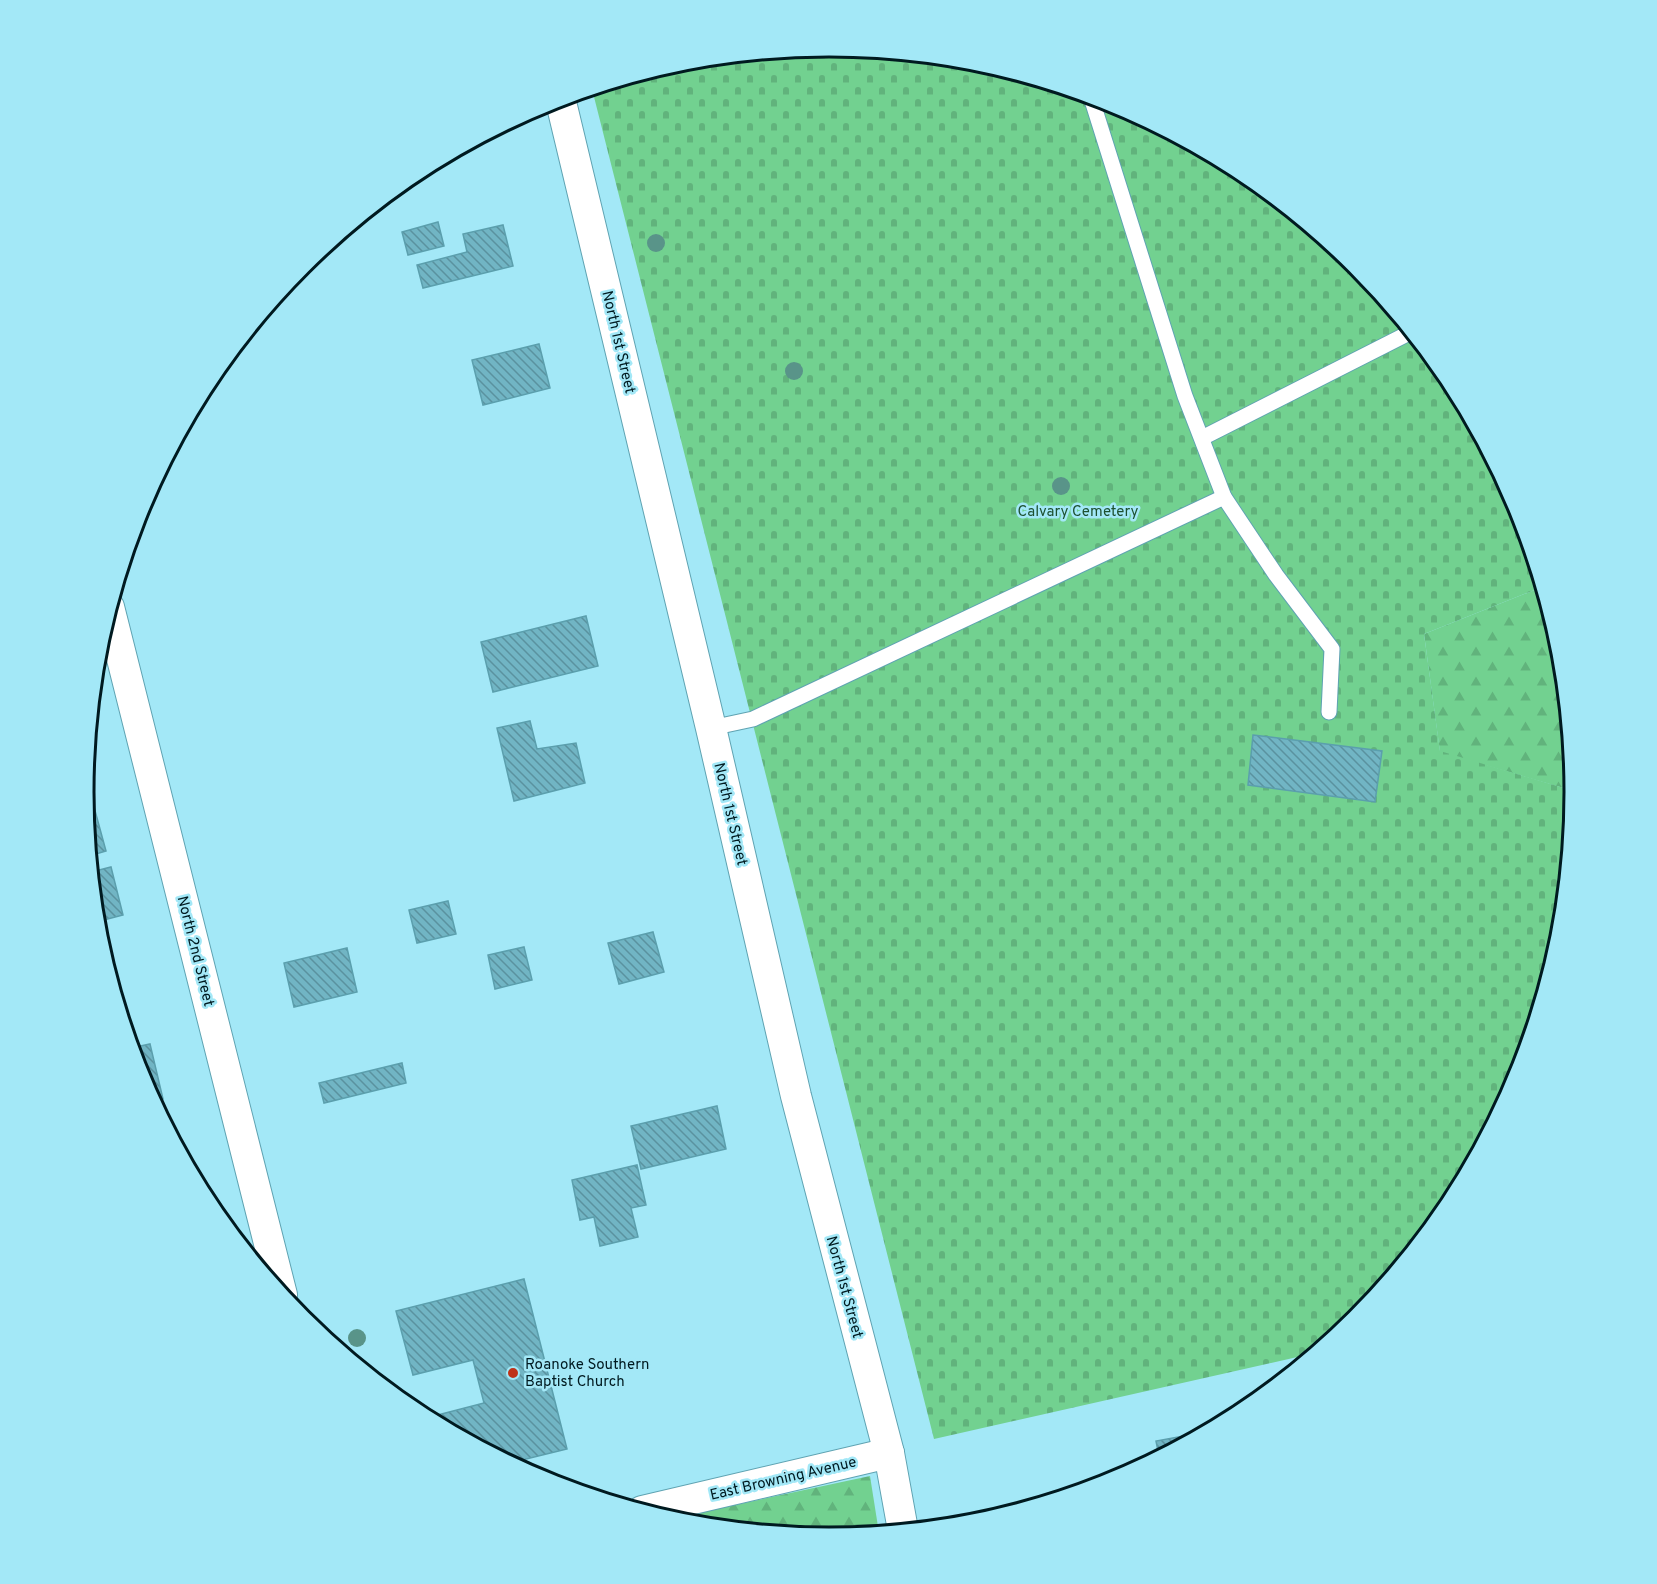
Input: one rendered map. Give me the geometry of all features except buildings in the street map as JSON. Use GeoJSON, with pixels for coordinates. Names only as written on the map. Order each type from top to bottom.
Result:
{"type":"FeatureCollection","features":[{"type":"Feature","properties":{"kind":"street","name":"North 1st Street"},"geometry":{"type":"LineString","coordinates":[[562,107],[711,728],[796,1096],[889,1453],[902,1523]]}},
{"type":"Feature","properties":{"kind":"street","name":"North 2nd Street"},"geometry":{"type":"LineString","coordinates":[[114,625],[278,1279]]}},
{"type":"Feature","properties":{"kind":"street","name":"East Browning Avenue"},"geometry":{"type":"LineString","coordinates":[[659,1507],[889,1453]]}},
{"type":"Feature","properties":{"kind":"lane"},"geometry":{"type":"LineString","coordinates":[[1094,107],[1185,396],[1224,497],[1276,575],[1332,649],[1329,712]]}},
{"type":"Feature","properties":{"kind":"lane"},"geometry":{"type":"LineString","coordinates":[[1202,438],[1404,335]]}},
{"type":"Feature","properties":{"kind":"lane"},"geometry":{"type":"LineString","coordinates":[[711,728],[753,719],[1224,497]]}},
{"type":"Feature","properties":{"kind":"green space","name":"Calvary Cemetery"},"geometry":{"type":"Polygon","coordinates":[[[828,57],[877,59],[924,63],[1019,82],[1110,113],[1196,155],[1276,209],[1313,239],[1381,307],[1440,384],[1488,467],[1508,511],[1534,590],[1424,634],[1440,751],[1564,788],[1562,840],[1549,935],[1538,982],[1508,1073],[1465,1160],[1440,1200],[1381,1277],[1348,1312],[1299,1357],[934,1439],[594,95],[685,71],[733,63],[828,57]]]}},
{"type":"Feature","properties":{"kind":"green space"},"geometry":{"type":"Polygon","coordinates":[[[1534,590],[1549,649],[1557,696],[1564,788],[1440,752],[1424,634],[1534,590]]]}},
{"type":"Feature","properties":{"kind":"green space"},"geometry":{"type":"Polygon","coordinates":[[[870,1476],[878,1525],[828,1527],[780,1525],[692,1514],[870,1476]]]}},
{"type":"Feature","properties":{"kind":"place","name":"Roanoke Southern Baptist Church"},"geometry":{"type":"Point","coordinates":[513,1373]}}]}
